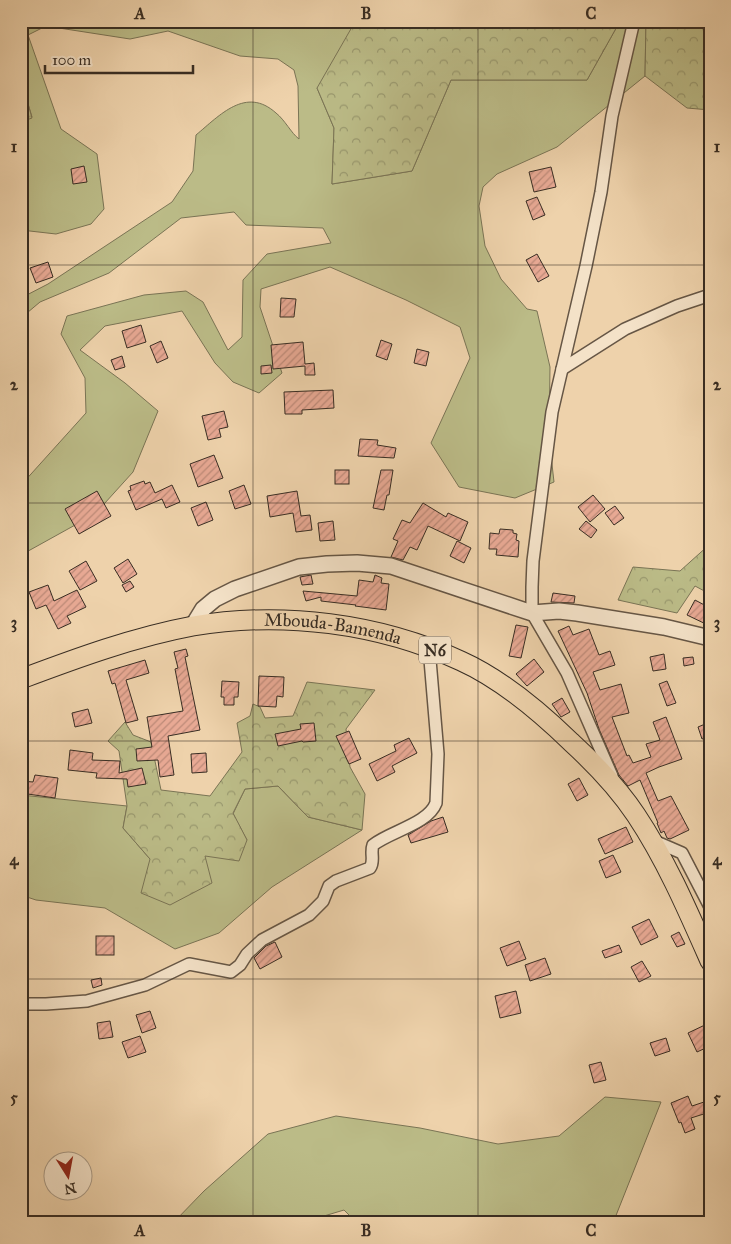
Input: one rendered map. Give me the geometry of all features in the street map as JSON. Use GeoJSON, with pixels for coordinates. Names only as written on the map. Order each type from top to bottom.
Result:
{"type":"FeatureCollection","features":[{"type":"Feature","properties":{"kind":"highway","name":"Mbouda-Bamenda"},"geometry":{"type":"LineString","coordinates":[[21,679],[136,640],[192,627],[226,622],[270,619],[351,627],[391,635],[463,661],[498,682],[554,725],[617,789],[650,839],[685,905],[710,960]]}},
{"type":"Feature","properties":{"kind":"street"},"geometry":{"type":"LineString","coordinates":[[617,789],[567,673],[532,613],[533,561],[552,412],[586,266],[601,192],[612,116],[634,21]]}},
{"type":"Feature","properties":{"kind":"street"},"geometry":{"type":"LineString","coordinates":[[562,369],[625,328],[677,306],[710,295]]}},
{"type":"Feature","properties":{"kind":"street"},"geometry":{"type":"LineString","coordinates":[[192,627],[203,609],[215,599],[236,589],[299,567],[356,563],[390,566],[532,613],[559,611],[577,613],[664,627],[710,638]]}},
{"type":"Feature","properties":{"kind":"street"},"geometry":{"type":"LineString","coordinates":[[21,1004],[87,1001],[145,985],[189,964],[231,972],[240,965],[247,954],[262,940],[309,915],[322,901],[329,886],[336,881],[370,868],[372,865],[371,850],[373,845],[424,817],[434,810],[436,803],[438,754],[429,648]]}},
{"type":"Feature","properties":{"kind":"street"},"geometry":{"type":"LineString","coordinates":[[650,839],[682,853],[710,907]]}},
{"type":"Feature","properties":{"kind":"green space"},"geometry":{"type":"Polygon","coordinates":[[[21,21],[388,21],[317,88],[334,128],[332,184],[412,171],[451,80],[587,80],[619,23],[646,21],[645,76],[557,147],[497,174],[483,187],[479,206],[485,246],[501,279],[527,309],[537,311],[550,367],[549,438],[554,482],[515,498],[459,487],[431,443],[470,358],[460,327],[406,300],[330,267],[261,289],[260,307],[282,373],[259,393],[233,382],[215,363],[182,311],[105,326],[80,350],[125,383],[158,411],[133,472],[95,514],[21,555],[22,484],[86,413],[85,378],[61,334],[67,316],[144,295],[186,291],[203,302],[228,350],[242,337],[243,280],[267,254],[331,243],[323,228],[246,225],[234,212],[181,218],[109,273],[40,302],[21,318],[21,298],[48,284],[172,202],[193,171],[196,135],[224,112],[244,103],[254,102],[265,105],[279,116],[299,139],[298,86],[294,70],[278,59],[240,56],[168,31],[130,39],[46,26],[28,35],[61,129],[97,154],[104,209],[91,224],[56,234],[21,230],[21,122],[32,117],[21,80],[21,21]]]}},
{"type":"Feature","properties":{"kind":"green space"},"geometry":{"type":"Polygon","coordinates":[[[387,21],[619,21],[619,23],[587,80],[451,80],[412,171],[332,184],[334,128],[317,88],[352,27],[387,21]]]}},
{"type":"Feature","properties":{"kind":"green space"},"geometry":{"type":"Polygon","coordinates":[[[646,21],[710,21],[710,110],[687,108],[645,76],[646,21]]]}},
{"type":"Feature","properties":{"kind":"green space"},"geometry":{"type":"Polygon","coordinates":[[[21,80],[32,118],[21,122],[21,80]]]}},
{"type":"Feature","properties":{"kind":"green space"},"geometry":{"type":"Polygon","coordinates":[[[710,544],[710,594],[695,586],[677,613],[618,600],[633,567],[680,571],[710,544]]]}},
{"type":"Feature","properties":{"kind":"green space"},"geometry":{"type":"Polygon","coordinates":[[[307,682],[375,690],[346,729],[350,767],[365,794],[362,830],[308,817],[278,786],[245,789],[233,813],[247,840],[239,861],[205,856],[212,883],[170,905],[141,893],[150,859],[123,828],[127,806],[119,751],[108,741],[125,722],[133,735],[151,742],[161,790],[210,796],[242,752],[237,723],[250,716],[253,704],[260,707],[265,718],[293,716],[307,682]]]}},
{"type":"Feature","properties":{"kind":"green space"},"geometry":{"type":"Polygon","coordinates":[[[278,786],[308,817],[362,830],[272,887],[219,933],[175,949],[105,908],[36,900],[21,895],[21,795],[127,806],[123,828],[150,859],[204,855],[247,840],[233,814],[245,789],[278,786]]]}},
{"type":"Feature","properties":{"kind":"green space"},"geometry":{"type":"Polygon","coordinates":[[[605,1097],[661,1102],[613,1223],[357,1223],[344,1210],[314,1219],[313,1223],[173,1223],[204,1191],[268,1134],[336,1116],[420,1128],[498,1144],[559,1136],[605,1097]]]}},
{"type":"Feature","properties":{"kind":"building"},"geometry":{"type":"Polygon","coordinates":[[[84,166],[87,182],[73,184],[71,169],[84,166]]]}},
{"type":"Feature","properties":{"kind":"building"},"geometry":{"type":"Polygon","coordinates":[[[551,167],[556,187],[534,192],[529,172],[551,167]]]}},
{"type":"Feature","properties":{"kind":"building"},"geometry":{"type":"Polygon","coordinates":[[[537,197],[545,215],[533,220],[526,201],[537,197]]]}},
{"type":"Feature","properties":{"kind":"building"},"geometry":{"type":"Polygon","coordinates":[[[537,254],[549,276],[538,282],[526,260],[537,254]]]}},
{"type":"Feature","properties":{"kind":"building"},"geometry":{"type":"Polygon","coordinates":[[[48,262],[53,277],[36,283],[30,268],[48,262]]]}},
{"type":"Feature","properties":{"kind":"building"},"geometry":{"type":"Polygon","coordinates":[[[281,298],[296,299],[294,317],[280,317],[281,298]]]}},
{"type":"Feature","properties":{"kind":"building"},"geometry":{"type":"Polygon","coordinates":[[[141,325],[146,342],[127,348],[122,331],[141,325]]]}},
{"type":"Feature","properties":{"kind":"building"},"geometry":{"type":"Polygon","coordinates":[[[381,340],[392,344],[387,360],[376,356],[381,340]]]}},
{"type":"Feature","properties":{"kind":"building"},"geometry":{"type":"Polygon","coordinates":[[[161,341],[168,358],[157,363],[150,346],[161,341]]]}},
{"type":"Feature","properties":{"kind":"building"},"geometry":{"type":"Polygon","coordinates":[[[303,342],[305,364],[314,363],[315,375],[305,375],[305,366],[273,369],[271,345],[303,342]]]}},
{"type":"Feature","properties":{"kind":"building"},"geometry":{"type":"Polygon","coordinates":[[[417,349],[429,352],[426,366],[414,363],[417,349]]]}},
{"type":"Feature","properties":{"kind":"building"},"geometry":{"type":"Polygon","coordinates":[[[122,356],[125,367],[115,370],[111,360],[122,356]]]}},
{"type":"Feature","properties":{"kind":"building"},"geometry":{"type":"Polygon","coordinates":[[[271,365],[272,373],[261,374],[261,366],[271,365]]]}},
{"type":"Feature","properties":{"kind":"building"},"geometry":{"type":"Polygon","coordinates":[[[333,390],[334,408],[302,410],[302,414],[285,414],[284,392],[333,390]]]}},
{"type":"Feature","properties":{"kind":"building"},"geometry":{"type":"Polygon","coordinates":[[[224,411],[228,427],[219,429],[221,437],[208,440],[202,416],[224,411]]]}},
{"type":"Feature","properties":{"kind":"building"},"geometry":{"type":"Polygon","coordinates":[[[360,439],[378,440],[377,445],[396,448],[394,458],[358,456],[360,439]]]}},
{"type":"Feature","properties":{"kind":"building"},"geometry":{"type":"Polygon","coordinates":[[[214,455],[223,478],[198,487],[190,464],[214,455]]]}},
{"type":"Feature","properties":{"kind":"building"},"geometry":{"type":"Polygon","coordinates":[[[335,470],[349,470],[349,484],[335,484],[335,470]]]}},
{"type":"Feature","properties":{"kind":"building"},"geometry":{"type":"Polygon","coordinates":[[[381,470],[393,470],[389,495],[387,495],[384,510],[373,508],[381,470]]]}},
{"type":"Feature","properties":{"kind":"building"},"geometry":{"type":"Polygon","coordinates":[[[144,481],[145,484],[150,482],[155,493],[172,485],[180,502],[166,508],[162,499],[136,510],[128,491],[131,490],[130,486],[144,481]]]}},
{"type":"Feature","properties":{"kind":"building"},"geometry":{"type":"Polygon","coordinates":[[[244,485],[251,504],[235,509],[229,491],[244,485]]]}},
{"type":"Feature","properties":{"kind":"building"},"geometry":{"type":"Polygon","coordinates":[[[97,491],[111,516],[79,534],[65,509],[97,491]]]}},
{"type":"Feature","properties":{"kind":"building"},"geometry":{"type":"Polygon","coordinates":[[[297,491],[301,516],[310,515],[312,530],[296,532],[293,513],[270,517],[267,496],[297,491]]]}},
{"type":"Feature","properties":{"kind":"building"},"geometry":{"type":"Polygon","coordinates":[[[593,495],[605,509],[590,522],[578,507],[593,495]]]}},
{"type":"Feature","properties":{"kind":"building"},"geometry":{"type":"Polygon","coordinates":[[[206,502],[213,520],[198,526],[191,508],[206,502]]]}},
{"type":"Feature","properties":{"kind":"building"},"geometry":{"type":"Polygon","coordinates":[[[423,503],[446,517],[448,513],[468,522],[460,541],[428,526],[417,550],[410,547],[403,560],[391,557],[398,541],[393,539],[402,520],[410,523],[423,503]]]}},
{"type":"Feature","properties":{"kind":"building"},"geometry":{"type":"Polygon","coordinates":[[[615,506],[624,518],[614,525],[605,513],[615,506]]]}},
{"type":"Feature","properties":{"kind":"building"},"geometry":{"type":"Polygon","coordinates":[[[333,521],[335,540],[320,541],[318,523],[333,521]]]}},
{"type":"Feature","properties":{"kind":"building"},"geometry":{"type":"Polygon","coordinates":[[[586,521],[597,530],[591,538],[579,529],[586,521]]]}},
{"type":"Feature","properties":{"kind":"building"},"geometry":{"type":"Polygon","coordinates":[[[500,529],[513,530],[513,533],[517,534],[516,540],[519,541],[518,557],[496,555],[497,549],[489,549],[490,533],[499,534],[500,529]]]}},
{"type":"Feature","properties":{"kind":"building"},"geometry":{"type":"Polygon","coordinates":[[[457,541],[471,548],[464,563],[450,556],[457,541]]]}},
{"type":"Feature","properties":{"kind":"building"},"geometry":{"type":"Polygon","coordinates":[[[128,559],[137,574],[123,583],[114,568],[128,559]]]}},
{"type":"Feature","properties":{"kind":"building"},"geometry":{"type":"Polygon","coordinates":[[[86,561],[97,581],[80,590],[69,571],[86,561]]]}},
{"type":"Feature","properties":{"kind":"building"},"geometry":{"type":"Polygon","coordinates":[[[311,575],[313,584],[302,585],[300,577],[311,575]]]}},
{"type":"Feature","properties":{"kind":"building"},"geometry":{"type":"Polygon","coordinates":[[[375,575],[382,578],[381,583],[389,584],[386,610],[321,601],[321,597],[306,601],[303,591],[357,596],[359,580],[373,582],[375,575]]]}},
{"type":"Feature","properties":{"kind":"building"},"geometry":{"type":"Polygon","coordinates":[[[130,581],[134,587],[126,592],[122,585],[130,581]]]}},
{"type":"Feature","properties":{"kind":"building"},"geometry":{"type":"Polygon","coordinates":[[[48,585],[54,601],[77,590],[86,607],[67,616],[71,623],[58,629],[46,605],[36,609],[29,592],[48,585]]]}},
{"type":"Feature","properties":{"kind":"building"},"geometry":{"type":"Polygon","coordinates":[[[553,593],[575,596],[574,603],[551,602],[553,593]]]}},
{"type":"Feature","properties":{"kind":"building"},"geometry":{"type":"Polygon","coordinates":[[[695,600],[710,608],[710,626],[687,615],[695,600]]]}},
{"type":"Feature","properties":{"kind":"building"},"geometry":{"type":"Polygon","coordinates":[[[516,625],[528,627],[521,658],[509,656],[516,625]]]}},
{"type":"Feature","properties":{"kind":"building"},"geometry":{"type":"Polygon","coordinates":[[[569,626],[573,635],[589,629],[599,655],[610,651],[615,665],[593,672],[600,690],[621,684],[629,713],[612,717],[627,756],[629,755],[633,763],[651,757],[646,744],[660,740],[653,722],[666,717],[682,759],[646,773],[658,801],[671,796],[689,830],[670,839],[667,838],[664,831],[661,833],[640,780],[628,786],[619,775],[599,729],[587,693],[558,631],[569,626]]]}},
{"type":"Feature","properties":{"kind":"building"},"geometry":{"type":"Polygon","coordinates":[[[186,649],[188,656],[185,657],[200,730],[168,736],[174,775],[160,777],[158,760],[137,761],[136,749],[152,747],[147,717],[183,711],[175,669],[178,668],[174,652],[186,649]]]}},
{"type":"Feature","properties":{"kind":"building"},"geometry":{"type":"Polygon","coordinates":[[[664,654],[666,669],[653,671],[650,657],[664,654]]]}},
{"type":"Feature","properties":{"kind":"building"},"geometry":{"type":"Polygon","coordinates":[[[693,657],[694,664],[684,666],[683,658],[693,657]]]}},
{"type":"Feature","properties":{"kind":"building"},"geometry":{"type":"Polygon","coordinates":[[[534,659],[544,672],[527,686],[516,674],[534,659]]]}},
{"type":"Feature","properties":{"kind":"building"},"geometry":{"type":"Polygon","coordinates":[[[145,660],[149,673],[126,680],[138,720],[126,723],[115,683],[112,684],[108,671],[145,660]]]}},
{"type":"Feature","properties":{"kind":"building"},"geometry":{"type":"Polygon","coordinates":[[[259,676],[284,677],[283,697],[277,696],[276,707],[258,706],[259,676]]]}},
{"type":"Feature","properties":{"kind":"building"},"geometry":{"type":"Polygon","coordinates":[[[222,681],[239,682],[238,697],[234,697],[234,705],[224,705],[224,697],[221,697],[222,681]]]}},
{"type":"Feature","properties":{"kind":"building"},"geometry":{"type":"Polygon","coordinates":[[[667,681],[676,703],[667,706],[659,684],[667,681]]]}},
{"type":"Feature","properties":{"kind":"building"},"geometry":{"type":"Polygon","coordinates":[[[562,698],[570,712],[561,717],[552,704],[562,698]]]}},
{"type":"Feature","properties":{"kind":"building"},"geometry":{"type":"Polygon","coordinates":[[[88,709],[92,723],[75,727],[72,713],[88,709]]]}},
{"type":"Feature","properties":{"kind":"building"},"geometry":{"type":"Polygon","coordinates":[[[710,722],[710,736],[702,739],[698,727],[710,722]]]}},
{"type":"Feature","properties":{"kind":"building"},"geometry":{"type":"Polygon","coordinates":[[[314,723],[316,741],[302,741],[278,746],[275,734],[301,729],[300,724],[314,723]]]}},
{"type":"Feature","properties":{"kind":"building"},"geometry":{"type":"Polygon","coordinates":[[[349,731],[361,759],[349,764],[336,736],[349,731]]]}},
{"type":"Feature","properties":{"kind":"building"},"geometry":{"type":"Polygon","coordinates":[[[409,738],[417,753],[392,766],[395,772],[377,781],[369,764],[396,751],[394,745],[409,738]]]}},
{"type":"Feature","properties":{"kind":"building"},"geometry":{"type":"Polygon","coordinates":[[[70,750],[93,753],[92,760],[120,761],[119,773],[142,768],[146,784],[128,787],[127,779],[96,778],[97,773],[68,770],[70,750]]]}},
{"type":"Feature","properties":{"kind":"building"},"geometry":{"type":"Polygon","coordinates":[[[206,753],[207,772],[192,773],[191,754],[206,753]]]}},
{"type":"Feature","properties":{"kind":"building"},"geometry":{"type":"Polygon","coordinates":[[[35,775],[58,778],[55,798],[21,793],[21,781],[33,782],[35,775]]]}},
{"type":"Feature","properties":{"kind":"building"},"geometry":{"type":"Polygon","coordinates":[[[579,778],[588,795],[577,801],[568,784],[579,778]]]}},
{"type":"Feature","properties":{"kind":"building"},"geometry":{"type":"Polygon","coordinates":[[[443,817],[448,832],[411,843],[408,835],[431,821],[443,817]]]}},
{"type":"Feature","properties":{"kind":"building"},"geometry":{"type":"Polygon","coordinates":[[[626,827],[633,842],[605,854],[598,839],[626,827]]]}},
{"type":"Feature","properties":{"kind":"building"},"geometry":{"type":"Polygon","coordinates":[[[613,855],[621,872],[606,878],[599,861],[613,855]]]}},
{"type":"Feature","properties":{"kind":"building"},"geometry":{"type":"Polygon","coordinates":[[[649,919],[658,937],[641,945],[632,927],[649,919]]]}},
{"type":"Feature","properties":{"kind":"building"},"geometry":{"type":"Polygon","coordinates":[[[679,932],[685,944],[677,947],[671,936],[679,932]]]}},
{"type":"Feature","properties":{"kind":"building"},"geometry":{"type":"Polygon","coordinates":[[[96,936],[114,936],[114,955],[96,955],[96,936]]]}},
{"type":"Feature","properties":{"kind":"building"},"geometry":{"type":"Polygon","coordinates":[[[519,941],[526,959],[507,966],[500,948],[519,941]]]}},
{"type":"Feature","properties":{"kind":"building"},"geometry":{"type":"Polygon","coordinates":[[[275,942],[282,957],[260,969],[254,958],[266,946],[275,942]]]}},
{"type":"Feature","properties":{"kind":"building"},"geometry":{"type":"Polygon","coordinates":[[[619,945],[622,952],[605,958],[602,951],[619,945]]]}},
{"type":"Feature","properties":{"kind":"building"},"geometry":{"type":"Polygon","coordinates":[[[545,958],[551,974],[530,981],[525,965],[545,958]]]}},
{"type":"Feature","properties":{"kind":"building"},"geometry":{"type":"Polygon","coordinates":[[[642,961],[651,976],[639,982],[631,967],[642,961]]]}},
{"type":"Feature","properties":{"kind":"building"},"geometry":{"type":"Polygon","coordinates":[[[101,978],[102,985],[93,988],[91,980],[101,978]]]}},
{"type":"Feature","properties":{"kind":"building"},"geometry":{"type":"Polygon","coordinates":[[[516,991],[521,1013],[500,1018],[495,996],[516,991]]]}},
{"type":"Feature","properties":{"kind":"building"},"geometry":{"type":"Polygon","coordinates":[[[150,1011],[156,1028],[142,1033],[136,1015],[150,1011]]]}},
{"type":"Feature","properties":{"kind":"building"},"geometry":{"type":"Polygon","coordinates":[[[110,1021],[113,1037],[99,1039],[97,1023],[110,1021]]]}},
{"type":"Feature","properties":{"kind":"building"},"geometry":{"type":"Polygon","coordinates":[[[707,1024],[710,1030],[710,1046],[697,1052],[688,1033],[707,1024]]]}},
{"type":"Feature","properties":{"kind":"building"},"geometry":{"type":"Polygon","coordinates":[[[140,1036],[146,1052],[128,1058],[122,1042],[140,1036]]]}},
{"type":"Feature","properties":{"kind":"building"},"geometry":{"type":"Polygon","coordinates":[[[666,1038],[670,1051],[655,1056],[650,1043],[666,1038]]]}},
{"type":"Feature","properties":{"kind":"building"},"geometry":{"type":"Polygon","coordinates":[[[601,1062],[606,1080],[594,1083],[589,1065],[601,1062]]]}},
{"type":"Feature","properties":{"kind":"building"},"geometry":{"type":"Polygon","coordinates":[[[688,1096],[692,1106],[710,1100],[710,1112],[691,1118],[695,1129],[685,1133],[671,1103],[688,1096]]]}}]}
